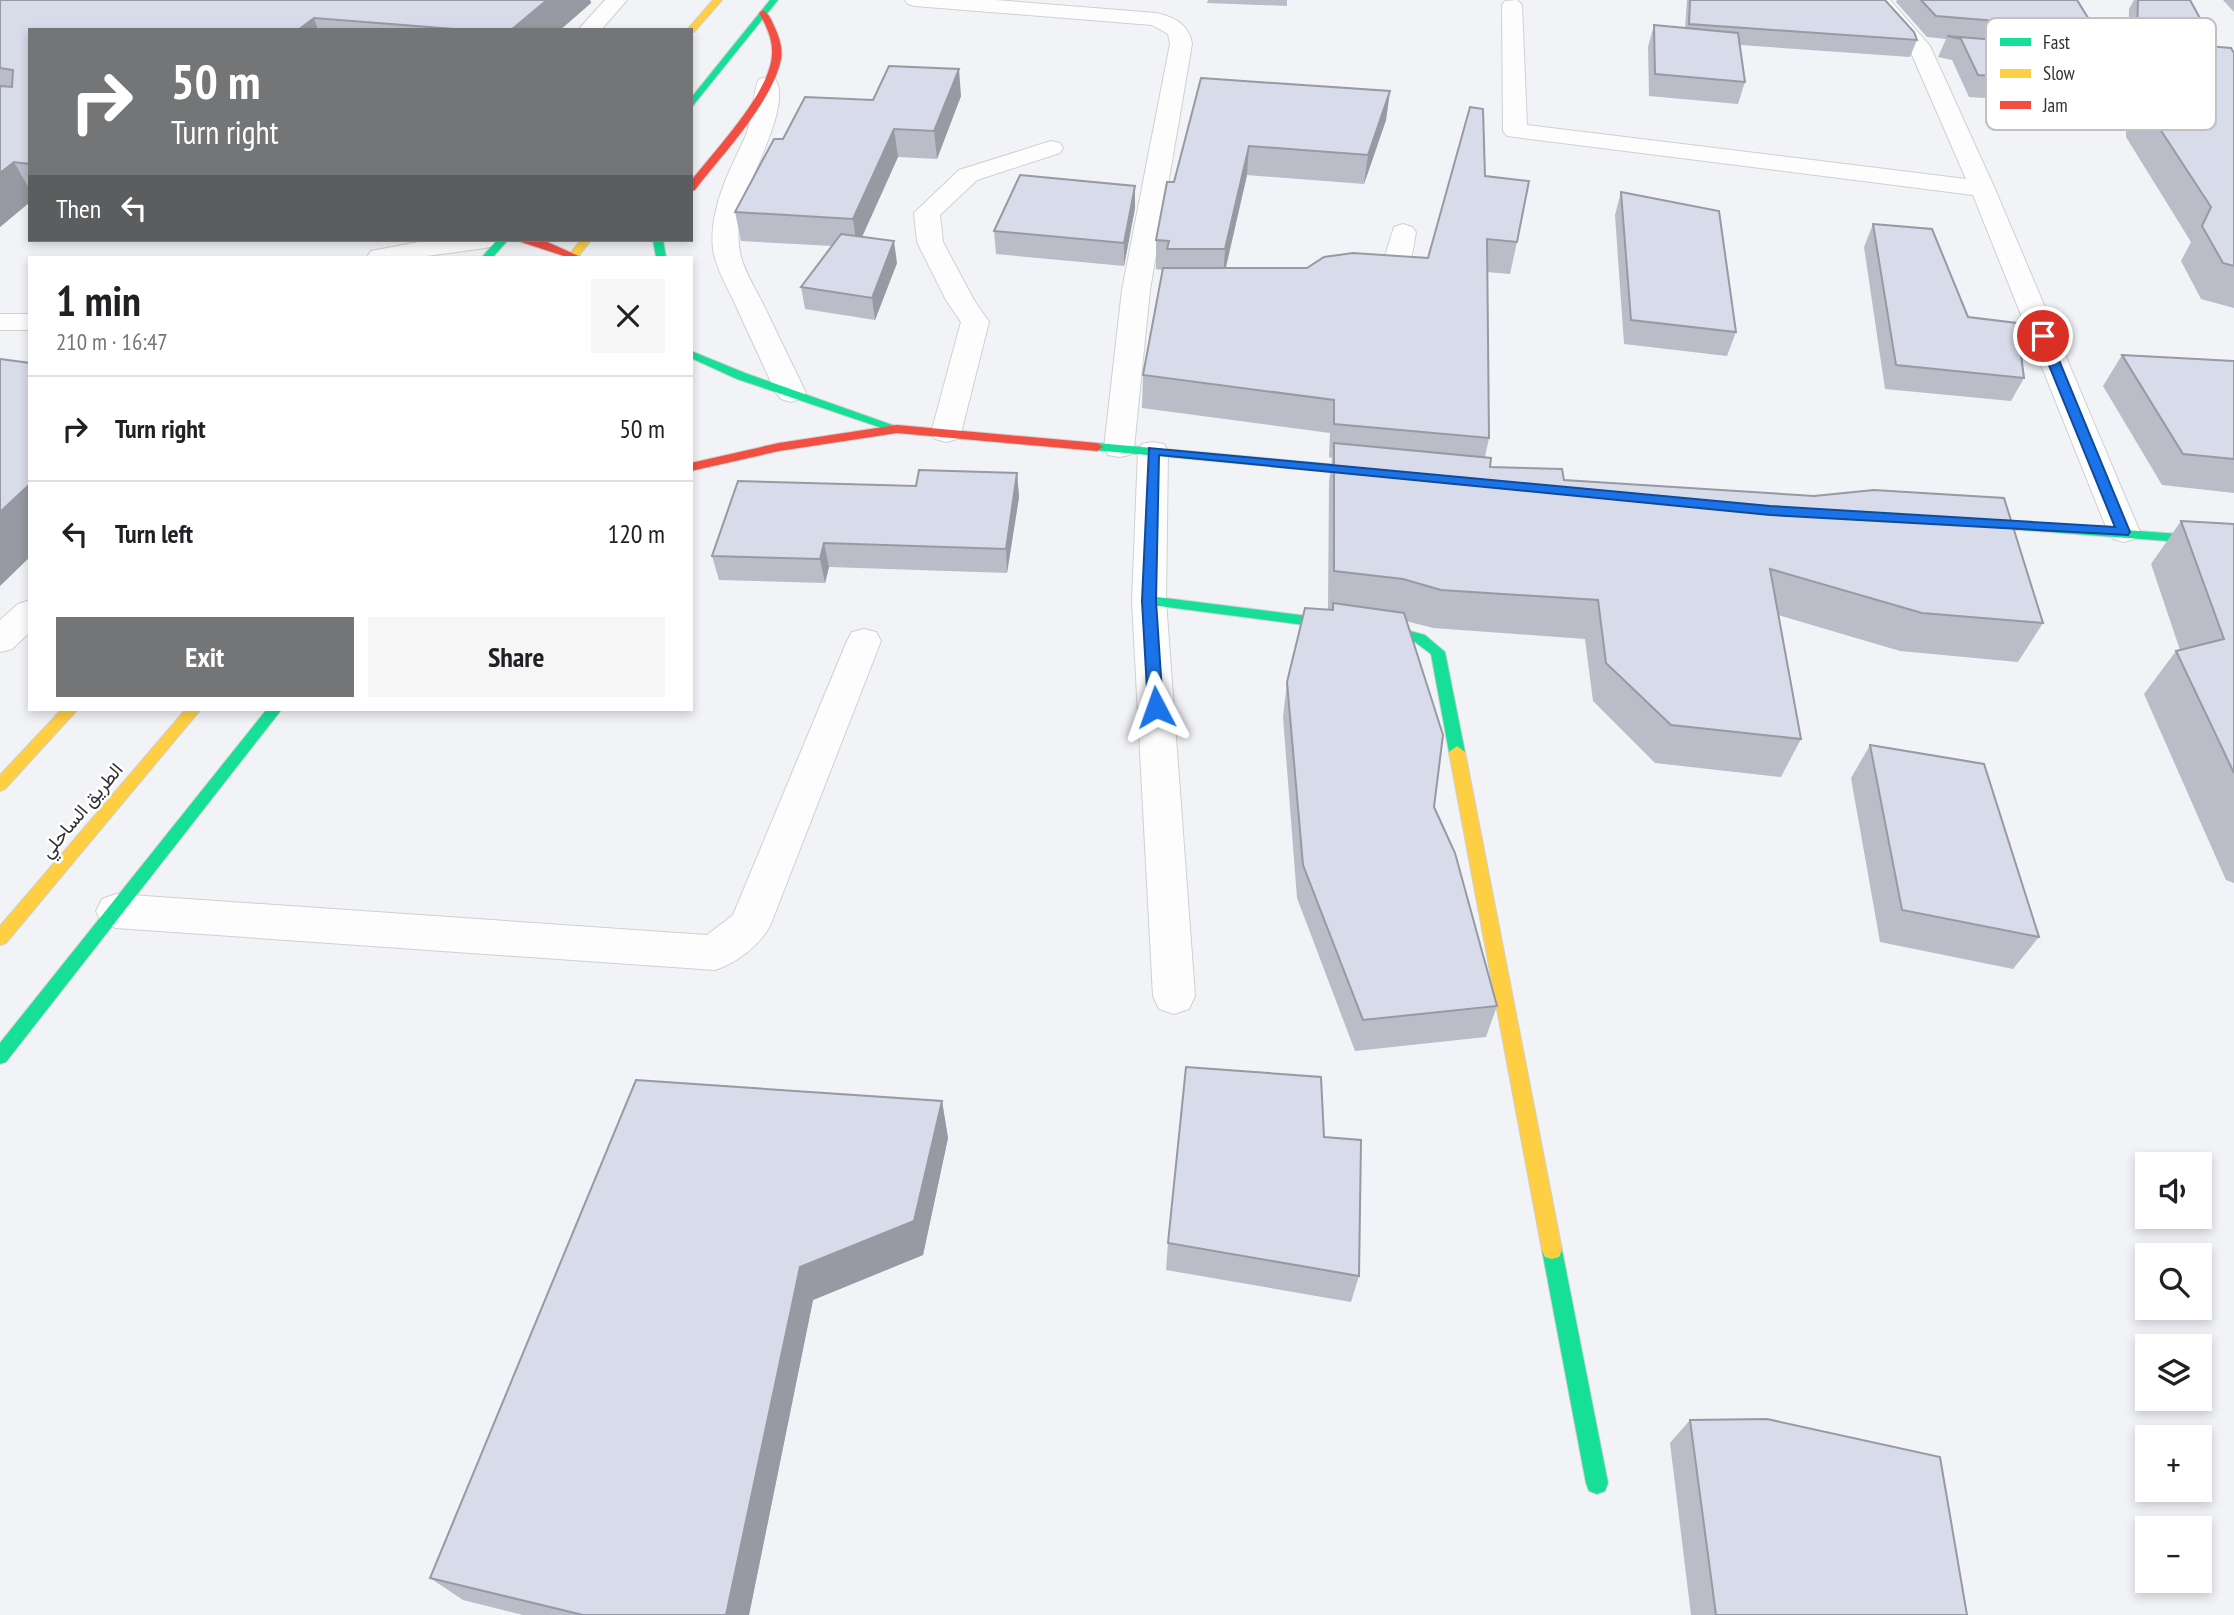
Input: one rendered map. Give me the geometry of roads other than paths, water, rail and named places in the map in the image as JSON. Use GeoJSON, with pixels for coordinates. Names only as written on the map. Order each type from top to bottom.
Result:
{"type":"FeatureCollection","features":[{"type":"Feature","properties":{"kind":"main road"},"geometry":{"type":"LineString","coordinates":[[693,28],[718,0]]}},
{"type":"Feature","properties":{"kind":"main road"},"geometry":{"type":"LineString","coordinates":[[693,102],[774,0]]}},
{"type":"Feature","properties":{"kind":"main road"},"geometry":{"type":"LineString","coordinates":[[693,185],[767,84],[775,62],[776,45],[772,28],[763,13]]}},
{"type":"Feature","properties":{"kind":"main road"},"geometry":{"type":"LineString","coordinates":[[488,256],[501,242]]}},
{"type":"Feature","properties":{"kind":"main road"},"geometry":{"type":"LineString","coordinates":[[532,242],[574,256]]}},
{"type":"Feature","properties":{"kind":"main road"},"geometry":{"type":"LineString","coordinates":[[693,355],[741,376],[897,429]]}},
{"type":"Feature","properties":{"kind":"main road"},"geometry":{"type":"LineString","coordinates":[[693,467],[779,447],[897,429],[1400,475]]}},
{"type":"Feature","properties":{"kind":"main road"},"geometry":{"type":"LineString","coordinates":[[1947,521],[2234,542]]}},
{"type":"Feature","properties":{"kind":"main road"},"geometry":{"type":"LineString","coordinates":[[1149,601],[1395,632],[1420,638],[1438,652],[1597,1483]]}},
{"type":"Feature","properties":{"kind":"main road"},"geometry":{"type":"LineString","coordinates":[[0,785],[69,711]]}},
{"type":"Feature","properties":{"kind":"main road","name":"الطريق الساحلي"},"geometry":{"type":"LineString","coordinates":[[0,937],[192,711]]}},
{"type":"Feature","properties":{"kind":"main road"},"geometry":{"type":"LineString","coordinates":[[0,1056],[273,711]]}},
{"type":"Feature","properties":{"kind":"street"},"geometry":{"type":"LineString","coordinates":[[591,28],[617,0]]}},
{"type":"Feature","properties":{"kind":"street"},"geometry":{"type":"LineString","coordinates":[[915,0],[1126,15],[1156,19],[1175,27],[1180,34],[1181,44],[1136,290],[1136,449],[1149,601],[1174,996]]}},
{"type":"Feature","properties":{"kind":"street"},"geometry":{"type":"LineString","coordinates":[[1879,0],[1932,47],[1983,189],[2124,532]]}},
{"type":"Feature","properties":{"kind":"street"},"geometry":{"type":"LineString","coordinates":[[1512,5],[1515,131],[1983,189]]}},
{"type":"Feature","properties":{"kind":"street"},"geometry":{"type":"LineString","coordinates":[[2216,71],[2234,73]]}},
{"type":"Feature","properties":{"kind":"street"},"geometry":{"type":"LineString","coordinates":[[767,84],[768,108],[734,189],[726,222],[725,240],[727,258],[735,281],[749,304],[791,393]]}},
{"type":"Feature","properties":{"kind":"street"},"geometry":{"type":"LineString","coordinates":[[946,433],[975,322],[960,300],[930,242],[927,213],[968,175],[1051,148]]}},
{"type":"Feature","properties":{"kind":"street"},"geometry":{"type":"LineString","coordinates":[[1327,276],[1382,270],[1397,260],[1403,232]]}},
{"type":"Feature","properties":{"kind":"street"},"geometry":{"type":"LineString","coordinates":[[382,256],[394,242]]}},
{"type":"Feature","properties":{"kind":"street"},"geometry":{"type":"LineString","coordinates":[[387,256],[473,242]]}},
{"type":"Feature","properties":{"kind":"street"},"geometry":{"type":"LineString","coordinates":[[1136,290],[1164,290]]}},
{"type":"Feature","properties":{"kind":"street"},"geometry":{"type":"LineString","coordinates":[[0,322],[28,322]]}},
{"type":"Feature","properties":{"kind":"street"},"geometry":{"type":"LineString","coordinates":[[0,640],[28,614]]}},
{"type":"Feature","properties":{"kind":"street"},"geometry":{"type":"LineString","coordinates":[[116,911],[715,953],[749,926],[864,641]]}}]}
